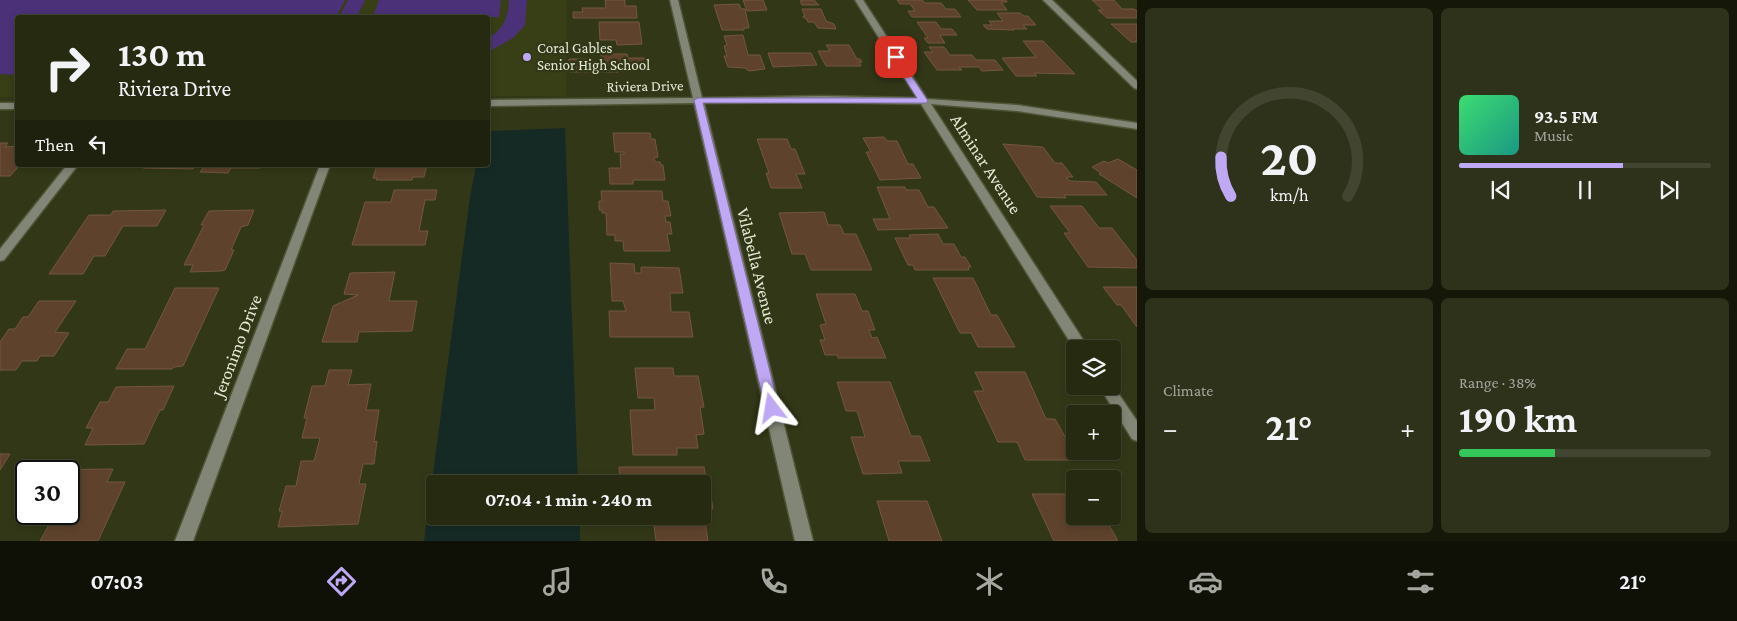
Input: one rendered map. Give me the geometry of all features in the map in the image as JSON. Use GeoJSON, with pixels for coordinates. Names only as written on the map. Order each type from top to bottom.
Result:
{"type":"FeatureCollection","features":[{"type":"Feature","properties":{"kind":"street","name":"Vilabella Avenue"},"geometry":{"type":"LineString","coordinates":[[674,0],[804,541]]}},
{"type":"Feature","properties":{"kind":"street","name":"Alminar Avenue"},"geometry":{"type":"LineString","coordinates":[[859,0],[1076,340]]}},
{"type":"Feature","properties":{"kind":"street"},"geometry":{"type":"LineString","coordinates":[[1047,0],[1137,86]]}},
{"type":"Feature","properties":{"kind":"street","name":"Riviera Drive"},"geometry":{"type":"LineString","coordinates":[[490,103],[698,100],[923,101],[1017,108],[1137,126]]}},
{"type":"Feature","properties":{"kind":"street"},"geometry":{"type":"LineString","coordinates":[[0,106],[15,106]]}},
{"type":"Feature","properties":{"kind":"street"},"geometry":{"type":"LineString","coordinates":[[0,257],[71,167]]}},
{"type":"Feature","properties":{"kind":"street","name":"Jeronimo Drive"},"geometry":{"type":"LineString","coordinates":[[184,541],[324,167]]}},
{"type":"Feature","properties":{"kind":"street"},"geometry":{"type":"LineString","coordinates":[[1112,395],[1137,434]]}},
{"type":"Feature","properties":{"kind":"shaded area","name":"Coral Gables Senior High School"},"geometry":{"type":"Polygon","coordinates":[[[0,0],[567,0],[566,96],[490,96],[490,15],[15,15],[15,97],[0,97],[0,0]]]}},
{"type":"Feature","properties":{"kind":"shaded area"},"geometry":{"type":"Polygon","coordinates":[[[0,0],[345,0],[337,15],[15,15],[15,75],[0,74],[0,0]]]}},
{"type":"Feature","properties":{"kind":"shaded area"},"geometry":{"type":"Polygon","coordinates":[[[348,0],[365,0],[358,15],[340,15],[348,0]]]}},
{"type":"Feature","properties":{"kind":"shaded area"},"geometry":{"type":"Polygon","coordinates":[[[379,0],[501,0],[499,17],[490,17],[490,15],[374,15],[379,0]]]}},
{"type":"Feature","properties":{"kind":"shaded area"},"geometry":{"type":"Polygon","coordinates":[[[509,0],[527,0],[525,25],[513,38],[490,51],[490,37],[501,27],[508,12],[509,0]]]}},
{"type":"Feature","properties":{"kind":"water"},"geometry":{"type":"Polygon","coordinates":[[[565,128],[578,475],[433,475],[470,197],[476,167],[490,167],[490,131],[565,128]]]}},
{"type":"Feature","properties":{"kind":"water"},"geometry":{"type":"Polygon","coordinates":[[[426,525],[580,525],[580,541],[424,541],[426,525]]]}},
{"type":"Feature","properties":{"kind":"building"},"geometry":{"type":"Polygon","coordinates":[[[605,0],[625,0],[625,6],[636,6],[637,18],[573,18],[573,12],[583,12],[582,8],[606,8],[605,0]]]}},
{"type":"Feature","properties":{"kind":"building"},"geometry":{"type":"Polygon","coordinates":[[[743,0],[763,0],[767,10],[747,11],[743,0]]]}},
{"type":"Feature","properties":{"kind":"building"},"geometry":{"type":"Polygon","coordinates":[[[814,0],[819,5],[802,5],[800,1],[814,0]]]}},
{"type":"Feature","properties":{"kind":"building"},"geometry":{"type":"Polygon","coordinates":[[[897,0],[922,0],[925,3],[941,3],[946,9],[955,9],[961,17],[912,17],[908,11],[915,11],[910,4],[900,4],[897,0]]]}},
{"type":"Feature","properties":{"kind":"building"},"geometry":{"type":"Polygon","coordinates":[[[968,0],[1006,0],[1007,2],[1001,2],[1007,10],[977,10],[968,0]]]}},
{"type":"Feature","properties":{"kind":"building"},"geometry":{"type":"Polygon","coordinates":[[[1092,0],[1114,0],[1122,9],[1134,9],[1137,11],[1137,18],[1107,18],[1098,10],[1103,10],[1092,0]]]}},
{"type":"Feature","properties":{"kind":"building"},"geometry":{"type":"Polygon","coordinates":[[[739,4],[741,9],[745,9],[749,28],[744,28],[744,30],[722,30],[714,5],[739,4]]]}},
{"type":"Feature","properties":{"kind":"building"},"geometry":{"type":"Polygon","coordinates":[[[802,9],[821,9],[826,21],[834,24],[836,29],[818,28],[814,22],[808,22],[804,18],[802,9]]]}},
{"type":"Feature","properties":{"kind":"building"},"geometry":{"type":"Polygon","coordinates":[[[997,13],[1020,13],[1028,16],[1036,25],[1023,25],[1027,29],[987,29],[983,25],[992,25],[989,21],[1003,21],[997,13]]]}},
{"type":"Feature","properties":{"kind":"building"},"geometry":{"type":"Polygon","coordinates":[[[599,22],[639,22],[642,44],[617,45],[616,40],[600,40],[599,22]]]}},
{"type":"Feature","properties":{"kind":"building"},"geometry":{"type":"Polygon","coordinates":[[[917,22],[936,22],[941,29],[952,29],[957,35],[940,35],[945,43],[928,43],[924,38],[928,38],[917,22]]]}},
{"type":"Feature","properties":{"kind":"building"},"geometry":{"type":"Polygon","coordinates":[[[1111,24],[1137,24],[1137,42],[1131,42],[1111,24]]]}},
{"type":"Feature","properties":{"kind":"building"},"geometry":{"type":"Polygon","coordinates":[[[743,35],[748,55],[760,55],[765,69],[749,71],[745,68],[728,67],[724,56],[727,56],[724,46],[727,45],[724,36],[743,35]]]}},
{"type":"Feature","properties":{"kind":"building"},"geometry":{"type":"Polygon","coordinates":[[[1023,41],[1043,41],[1075,74],[1034,73],[1037,76],[1016,76],[1002,58],[1036,57],[1023,41]]]}},
{"type":"Feature","properties":{"kind":"building"},"geometry":{"type":"Polygon","coordinates":[[[826,45],[849,45],[857,59],[860,59],[862,62],[859,62],[861,66],[826,66],[818,51],[830,51],[826,45]]]}},
{"type":"Feature","properties":{"kind":"building"},"geometry":{"type":"Polygon","coordinates":[[[929,47],[944,47],[950,55],[972,55],[976,60],[995,60],[1003,70],[982,71],[979,67],[959,67],[962,70],[937,70],[924,52],[933,52],[929,47]]]}},
{"type":"Feature","properties":{"kind":"building"},"geometry":{"type":"Polygon","coordinates":[[[768,53],[811,53],[817,65],[773,67],[768,53]]]}},
{"type":"Feature","properties":{"kind":"building"},"geometry":{"type":"Polygon","coordinates":[[[601,54],[627,54],[628,58],[645,58],[647,70],[569,72],[569,59],[592,59],[592,62],[602,62],[601,54]]]}},
{"type":"Feature","properties":{"kind":"building"},"geometry":{"type":"Polygon","coordinates":[[[613,133],[650,133],[651,139],[655,139],[658,157],[654,158],[655,162],[660,162],[663,165],[665,180],[633,180],[633,184],[610,184],[609,168],[621,168],[620,154],[624,154],[624,152],[615,152],[613,133]]]}},
{"type":"Feature","properties":{"kind":"building"},"geometry":{"type":"Polygon","coordinates":[[[884,137],[887,141],[897,141],[908,164],[913,164],[921,178],[880,180],[866,152],[871,152],[863,138],[884,137]]]}},
{"type":"Feature","properties":{"kind":"building"},"geometry":{"type":"Polygon","coordinates":[[[757,139],[787,139],[791,149],[795,149],[805,174],[796,174],[802,188],[771,188],[766,173],[769,173],[757,139]]]}},
{"type":"Feature","properties":{"kind":"building"},"geometry":{"type":"Polygon","coordinates":[[[0,143],[8,143],[5,147],[15,146],[15,167],[18,167],[10,176],[0,176],[0,143]]]}},
{"type":"Feature","properties":{"kind":"building"},"geometry":{"type":"Polygon","coordinates":[[[1003,144],[1043,147],[1055,163],[1062,163],[1073,177],[1066,177],[1070,181],[1096,182],[1107,195],[1064,195],[1066,198],[1037,197],[1003,144]]]}},
{"type":"Feature","properties":{"kind":"building"},"geometry":{"type":"Polygon","coordinates":[[[1118,159],[1137,170],[1137,198],[1099,174],[1101,173],[1092,167],[1104,161],[1108,163],[1118,159]]]}},
{"type":"Feature","properties":{"kind":"building"},"geometry":{"type":"Polygon","coordinates":[[[144,167],[194,167],[193,169],[144,167]]]}},
{"type":"Feature","properties":{"kind":"building"},"geometry":{"type":"Polygon","coordinates":[[[204,167],[261,167],[231,168],[228,173],[200,172],[204,167]]]}},
{"type":"Feature","properties":{"kind":"building"},"geometry":{"type":"Polygon","coordinates":[[[376,167],[426,167],[424,177],[413,177],[412,180],[376,180],[377,178],[373,178],[376,167]]]}},
{"type":"Feature","properties":{"kind":"building"},"geometry":{"type":"Polygon","coordinates":[[[877,187],[905,187],[906,190],[919,190],[928,207],[934,207],[948,228],[878,230],[873,219],[890,219],[877,187]]]}},
{"type":"Feature","properties":{"kind":"building"},"geometry":{"type":"Polygon","coordinates":[[[394,190],[437,190],[435,200],[425,200],[419,231],[428,231],[425,245],[352,245],[365,202],[391,202],[394,190]]]}},
{"type":"Feature","properties":{"kind":"building"},"geometry":{"type":"Polygon","coordinates":[[[601,191],[662,191],[663,201],[668,201],[671,216],[665,216],[666,222],[670,222],[672,234],[667,234],[670,251],[624,251],[623,241],[615,241],[615,235],[607,235],[606,213],[602,213],[602,210],[599,210],[599,201],[602,201],[601,191]]]}},
{"type":"Feature","properties":{"kind":"building"},"geometry":{"type":"Polygon","coordinates":[[[1050,206],[1082,206],[1099,228],[1112,228],[1137,260],[1137,268],[1088,267],[1064,233],[1070,233],[1050,206]]]}},
{"type":"Feature","properties":{"kind":"building"},"geometry":{"type":"Polygon","coordinates":[[[166,210],[157,226],[123,226],[105,256],[94,256],[83,274],[49,274],[89,215],[111,215],[113,211],[166,210]]]}},
{"type":"Feature","properties":{"kind":"building"},"geometry":{"type":"Polygon","coordinates":[[[254,210],[248,225],[241,227],[225,270],[190,272],[193,265],[184,265],[209,211],[254,210]]]}},
{"type":"Feature","properties":{"kind":"building"},"geometry":{"type":"Polygon","coordinates":[[[824,212],[828,225],[840,225],[844,234],[856,234],[872,270],[811,270],[805,254],[792,254],[779,213],[824,212]]]}},
{"type":"Feature","properties":{"kind":"building"},"geometry":{"type":"Polygon","coordinates":[[[938,234],[943,244],[954,244],[961,257],[965,257],[971,267],[968,267],[969,270],[915,270],[913,265],[908,265],[895,238],[911,238],[909,235],[938,234]]]}},
{"type":"Feature","properties":{"kind":"building"},"geometry":{"type":"Polygon","coordinates":[[[610,263],[634,264],[635,273],[641,273],[641,267],[679,268],[683,293],[670,293],[671,312],[689,312],[693,337],[610,337],[609,311],[626,311],[623,301],[612,301],[610,263]]]}},
{"type":"Feature","properties":{"kind":"building"},"geometry":{"type":"Polygon","coordinates":[[[395,272],[389,301],[417,301],[412,331],[359,332],[357,342],[322,342],[333,306],[358,295],[344,294],[350,273],[395,272]]]}},
{"type":"Feature","properties":{"kind":"building"},"geometry":{"type":"Polygon","coordinates":[[[933,278],[973,278],[991,315],[997,315],[1015,347],[978,347],[971,333],[960,333],[933,278]]]}},
{"type":"Feature","properties":{"kind":"building"},"geometry":{"type":"Polygon","coordinates":[[[1103,287],[1137,287],[1137,327],[1121,305],[1117,305],[1103,287]]]}},
{"type":"Feature","properties":{"kind":"building"},"geometry":{"type":"Polygon","coordinates":[[[175,288],[219,288],[183,366],[172,369],[116,369],[127,349],[145,349],[175,288]]]}},
{"type":"Feature","properties":{"kind":"building"},"geometry":{"type":"Polygon","coordinates":[[[816,294],[855,294],[862,311],[868,311],[875,330],[869,330],[872,338],[877,337],[886,358],[838,358],[837,355],[825,355],[820,340],[825,340],[820,325],[826,324],[816,294]]]}},
{"type":"Feature","properties":{"kind":"building"},"geometry":{"type":"Polygon","coordinates":[[[39,301],[76,301],[55,332],[69,333],[54,356],[40,356],[37,361],[22,361],[16,370],[0,370],[0,342],[9,329],[15,329],[23,317],[28,317],[39,301]]]}},
{"type":"Feature","properties":{"kind":"building"},"geometry":{"type":"Polygon","coordinates":[[[635,368],[673,368],[674,376],[698,376],[704,407],[700,407],[704,434],[696,435],[698,448],[677,448],[677,455],[633,455],[630,410],[655,410],[654,398],[638,398],[635,368]]]}},
{"type":"Feature","properties":{"kind":"building"},"geometry":{"type":"Polygon","coordinates":[[[329,370],[352,370],[348,385],[371,384],[366,410],[379,410],[374,442],[377,441],[374,464],[363,464],[359,484],[366,484],[358,524],[278,527],[282,511],[279,511],[286,486],[296,486],[301,461],[314,461],[320,438],[302,438],[307,418],[304,418],[312,386],[325,386],[329,370]]]}},
{"type":"Feature","properties":{"kind":"building"},"geometry":{"type":"Polygon","coordinates":[[[975,372],[1025,372],[1046,419],[1055,419],[1066,439],[1066,460],[1025,460],[1017,442],[998,442],[974,391],[984,391],[975,372]]]}},
{"type":"Feature","properties":{"kind":"building"},"geometry":{"type":"Polygon","coordinates":[[[837,382],[890,382],[911,436],[920,436],[930,461],[898,461],[902,473],[863,474],[851,437],[865,437],[857,411],[846,411],[837,382]]]}},
{"type":"Feature","properties":{"kind":"building"},"geometry":{"type":"Polygon","coordinates":[[[174,386],[144,444],[85,445],[93,428],[86,428],[100,402],[108,402],[116,387],[174,386]]]}},
{"type":"Feature","properties":{"kind":"building"},"geometry":{"type":"Polygon","coordinates":[[[0,454],[10,454],[0,470],[0,454]]]}},
{"type":"Feature","properties":{"kind":"building"},"geometry":{"type":"Polygon","coordinates":[[[619,467],[704,467],[706,475],[619,475],[619,467]]]}},
{"type":"Feature","properties":{"kind":"building"},"geometry":{"type":"Polygon","coordinates":[[[80,469],[113,469],[107,482],[125,482],[98,541],[40,541],[49,525],[80,525],[80,469]]]}},
{"type":"Feature","properties":{"kind":"building"},"geometry":{"type":"Polygon","coordinates":[[[1032,494],[1066,494],[1066,525],[1109,525],[1118,541],[1054,541],[1032,494]]]}},
{"type":"Feature","properties":{"kind":"building"},"geometry":{"type":"Polygon","coordinates":[[[877,501],[927,501],[942,541],[889,541],[877,501]]]}},
{"type":"Feature","properties":{"kind":"building"},"geometry":{"type":"Polygon","coordinates":[[[654,525],[706,525],[708,541],[656,541],[654,525]]]}},
{"type":"Feature","properties":{"kind":"place","name":"Coral Gables Senior High School"},"geometry":{"type":"Point","coordinates":[527,57]}},
{"type":"Feature","properties":{"kind":"route"},"geometry":{"type":"LineString","coordinates":[[772,408],[698,100],[923,101],[896,57]]}}]}
